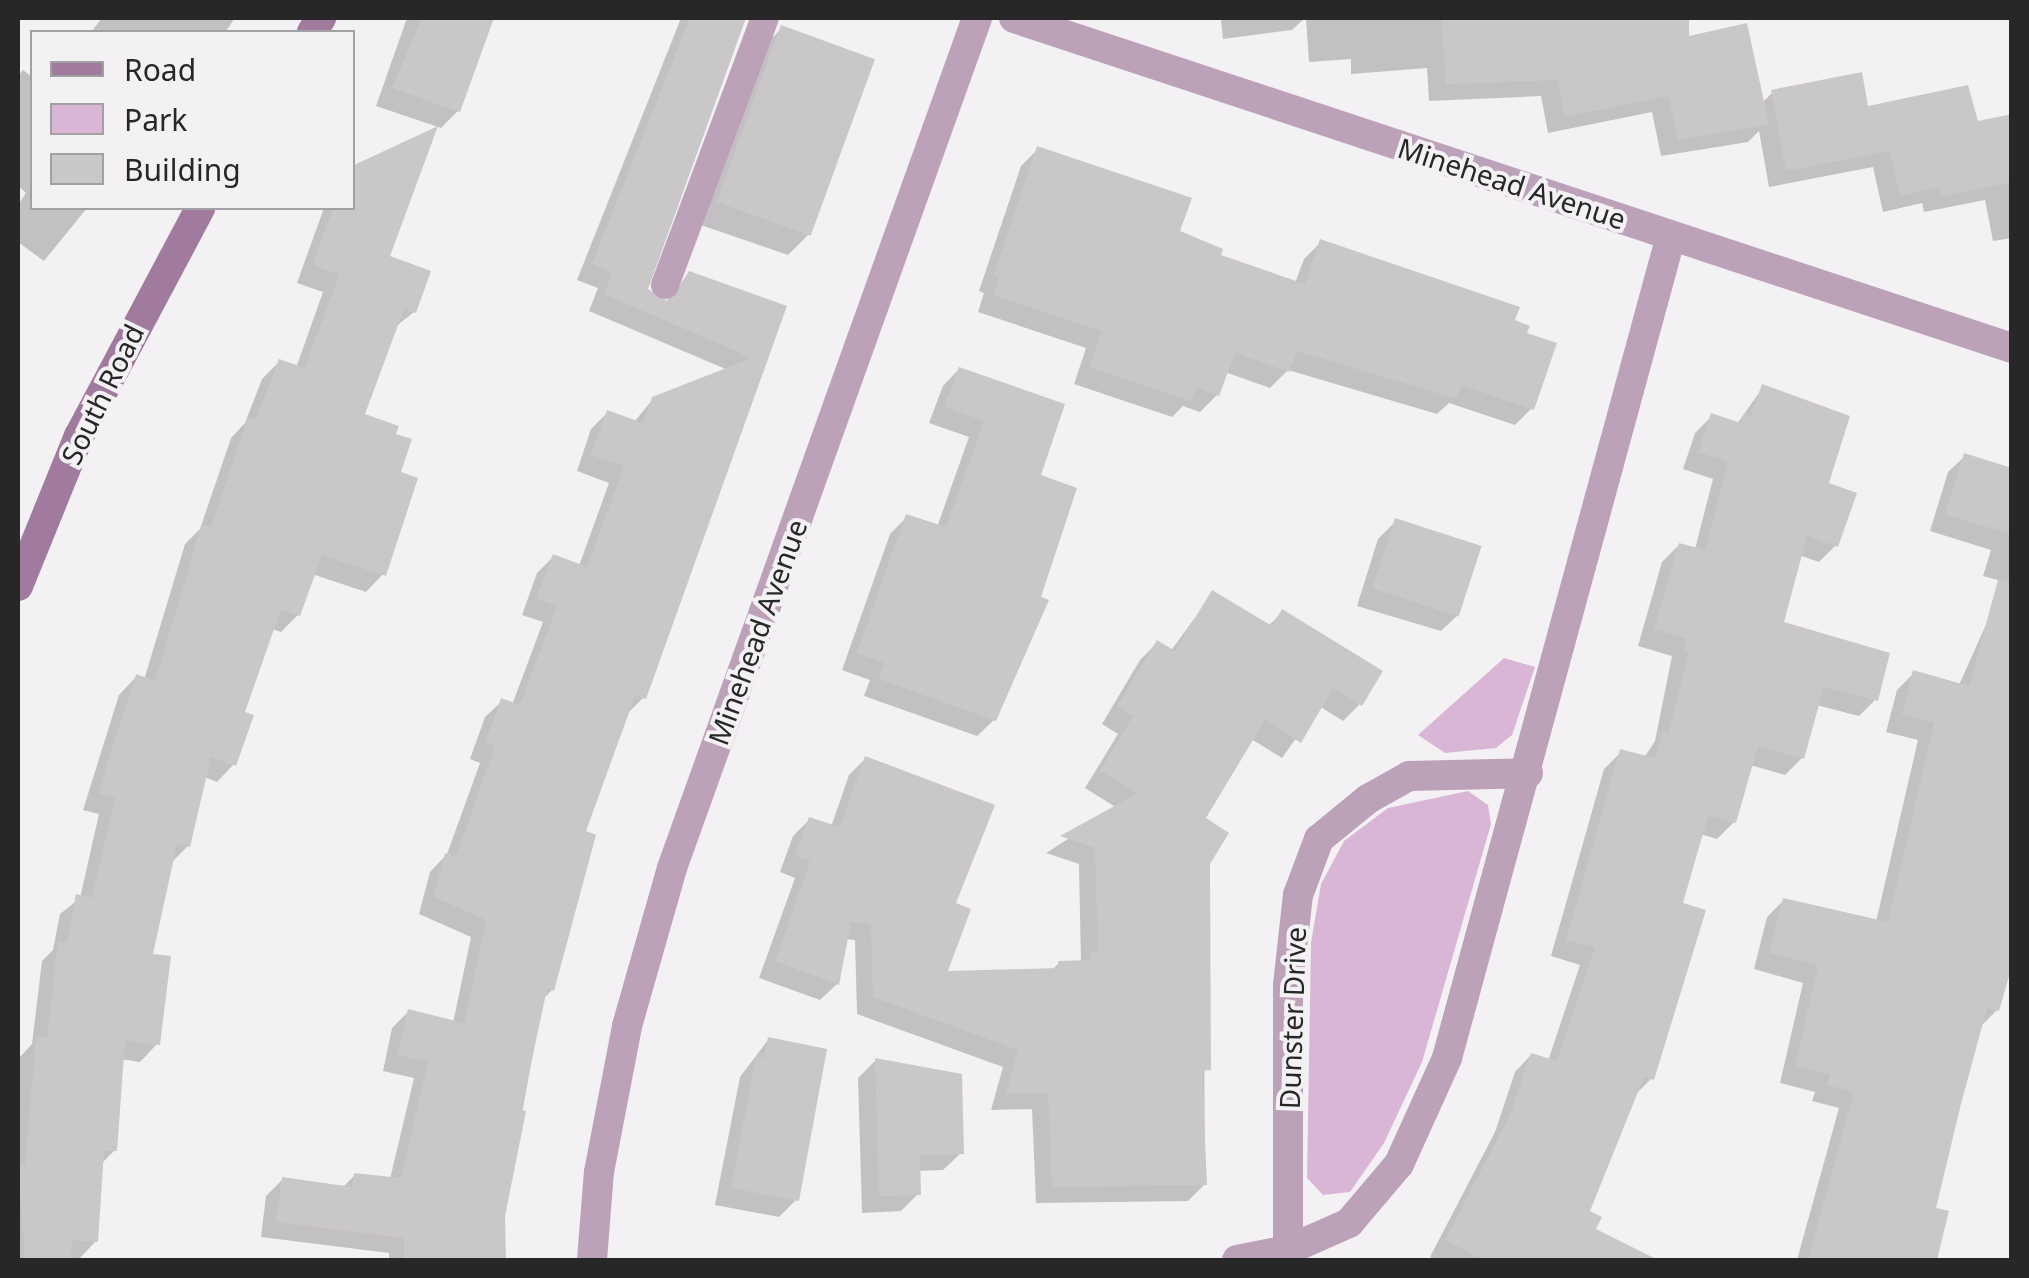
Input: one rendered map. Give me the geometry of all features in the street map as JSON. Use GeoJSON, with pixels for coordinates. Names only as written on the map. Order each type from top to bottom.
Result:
{"type":"FeatureCollection","features":[{"type":"Feature","properties":{"kind":"main road","name":"South Road"},"geometry":{"type":"LineString","coordinates":[[18,586],[79,436],[199,210]]}},
{"type":"Feature","properties":{"kind":"street","name":"Minehead Avenue"},"geometry":{"type":"LineString","coordinates":[[592,1260],[599,1172],[628,1026],[672,868],[977,18]]}},
{"type":"Feature","properties":{"kind":"street","name":"Minehead Avenue"},"geometry":{"type":"LineString","coordinates":[[1014,18],[2012,348]]}},
{"type":"Feature","properties":{"kind":"street"},"geometry":{"type":"LineString","coordinates":[[1236,1260],[1288,1250],[1349,1223],[1399,1164],[1447,1058],[1528,773],[1671,236]]}},
{"type":"Feature","properties":{"kind":"street","name":"Dunster Drive"},"geometry":{"type":"LineString","coordinates":[[1288,1250],[1288,985],[1298,895],[1319,839],[1368,799],[1409,776],[1528,773]]}},
{"type":"Feature","properties":{"kind":"lane"},"geometry":{"type":"LineString","coordinates":[[665,285],[766,18]]}},
{"type":"Feature","properties":{"kind":"green space"},"geometry":{"type":"Polygon","coordinates":[[[1504,658],[1535,667],[1512,735],[1496,748],[1445,753],[1418,735],[1504,658]]]}},
{"type":"Feature","properties":{"kind":"green space"},"geometry":{"type":"Polygon","coordinates":[[[1468,791],[1488,805],[1491,824],[1422,1062],[1384,1143],[1350,1192],[1323,1195],[1307,1178],[1311,943],[1321,884],[1344,841],[1388,808],[1468,791]]]}},
{"type":"Feature","properties":{"kind":"building"},"geometry":{"type":"Polygon","coordinates":[[[422,18],[494,18],[460,112],[392,88],[422,18]]]}},
{"type":"Feature","properties":{"kind":"building"},"geometry":{"type":"Polygon","coordinates":[[[690,18],[746,18],[648,289],[669,302],[689,271],[787,306],[646,699],[635,696],[586,831],[596,835],[554,991],[547,989],[521,1110],[526,1111],[505,1216],[506,1260],[404,1260],[404,1238],[276,1222],[282,1177],[352,1187],[354,1173],[401,1178],[428,1062],[397,1055],[408,1009],[464,1023],[486,920],[434,897],[445,853],[456,856],[495,746],[485,743],[501,698],[520,705],[557,606],[536,598],[553,554],[587,567],[624,466],[591,455],[607,410],[643,423],[652,397],[752,358],[604,294],[612,272],[592,264],[690,18]]]}},
{"type":"Feature","properties":{"kind":"building"},"geometry":{"type":"Polygon","coordinates":[[[1441,18],[1689,18],[1689,36],[1747,23],[1769,125],[1678,140],[1669,96],[1565,117],[1558,80],[1446,84],[1441,18]]]}},
{"type":"Feature","properties":{"kind":"building"},"geometry":{"type":"Polygon","coordinates":[[[781,25],[875,59],[811,236],[717,202],[781,25]]]}},
{"type":"Feature","properties":{"kind":"building"},"geometry":{"type":"Polygon","coordinates":[[[1862,72],[1868,106],[1968,85],[1978,121],[2012,114],[2012,182],[1941,197],[1939,187],[1900,196],[1890,151],[1786,171],[1771,90],[1862,72]]]}},
{"type":"Feature","properties":{"kind":"building"},"geometry":{"type":"Polygon","coordinates":[[[438,126],[390,256],[431,271],[416,313],[404,309],[365,414],[399,426],[396,434],[412,439],[401,472],[418,478],[386,576],[322,555],[300,616],[281,609],[245,712],[254,715],[236,766],[211,757],[190,847],[177,844],[153,954],[171,956],[160,1045],[125,1041],[117,1151],[104,1151],[98,1242],[72,1240],[71,1260],[25,1260],[18,1165],[25,1165],[36,1037],[47,1037],[58,941],[67,942],[76,894],[92,898],[115,797],[98,793],[136,674],[155,681],[202,524],[211,527],[248,418],[256,420],[279,359],[305,368],[339,275],[313,265],[332,210],[355,210],[355,165],[438,126]]]}},
{"type":"Feature","properties":{"kind":"building"},"geometry":{"type":"Polygon","coordinates":[[[1037,146],[1192,198],[1180,231],[1223,249],[1221,255],[1305,284],[1320,239],[1520,307],[1515,320],[1530,326],[1527,333],[1557,343],[1534,410],[1461,385],[1457,399],[1297,351],[1289,372],[1235,353],[1219,396],[1196,388],[1191,401],[1089,367],[1102,331],[994,295],[1000,276],[994,274],[1037,146]]]}},
{"type":"Feature","properties":{"kind":"building"},"geometry":{"type":"Polygon","coordinates":[[[959,367],[1065,404],[1041,475],[1077,488],[1041,597],[1049,600],[996,721],[879,679],[885,663],[857,653],[906,514],[946,527],[984,421],[944,407],[959,367]]]}},
{"type":"Feature","properties":{"kind":"building"},"geometry":{"type":"Polygon","coordinates":[[[1762,384],[1850,416],[1829,483],[1857,493],[1838,547],[1807,536],[1784,622],[1890,653],[1878,701],[1824,687],[1804,759],[1758,746],[1736,823],[1708,816],[1683,903],[1706,910],[1654,1080],[1644,1077],[1590,1211],[1602,1217],[1596,1229],[1658,1260],[1484,1260],[1445,1240],[1511,1113],[1531,1053],[1557,1061],[1595,948],[1566,940],[1620,749],[1655,758],[1662,730],[1669,732],[1689,651],[1684,650],[1687,639],[1654,629],[1679,543],[1705,550],[1728,462],[1698,452],[1711,413],[1741,423],[1744,413],[1751,416],[1762,384]]]}},
{"type":"Feature","properties":{"kind":"building"},"geometry":{"type":"Polygon","coordinates":[[[1964,453],[2012,468],[2012,535],[1945,514],[1964,453]]]}},
{"type":"Feature","properties":{"kind":"building"},"geometry":{"type":"Polygon","coordinates":[[[1395,518],[1482,546],[1459,616],[1372,588],[1395,518]]]}},
{"type":"Feature","properties":{"kind":"building"},"geometry":{"type":"Polygon","coordinates":[[[1998,580],[2012,582],[2012,966],[1999,1011],[1987,1008],[1961,1104],[1936,1208],[1949,1211],[1937,1260],[1808,1260],[1854,1092],[1827,1085],[1830,1075],[1795,1066],[1818,966],[1769,952],[1783,898],[1888,922],[1934,723],[1902,715],[1913,670],[1969,686],[1998,580]]]}},
{"type":"Feature","properties":{"kind":"building"},"geometry":{"type":"Polygon","coordinates":[[[1212,590],[1272,626],[1282,609],[1383,671],[1362,706],[1333,688],[1301,743],[1265,720],[1206,818],[1229,833],[1210,864],[1211,1070],[1202,1071],[1207,1185],[1052,1187],[1048,1093],[1006,1094],[1018,1050],[873,997],[871,924],[851,922],[839,985],[775,961],[810,861],[795,856],[809,817],[840,827],[865,756],[995,805],[956,903],[971,909],[948,971],[1058,968],[1058,961],[1091,960],[1091,952],[1098,951],[1095,848],[1060,836],[1138,793],[1100,771],[1133,716],[1117,706],[1157,640],[1175,651],[1212,590]]]}},
{"type":"Feature","properties":{"kind":"building"},"geometry":{"type":"Polygon","coordinates":[[[768,1037],[827,1049],[799,1201],[731,1188],[756,1056],[764,1058],[768,1037]]]}},
{"type":"Feature","properties":{"kind":"building"},"geometry":{"type":"Polygon","coordinates":[[[875,1058],[962,1074],[964,1154],[920,1155],[921,1195],[879,1196],[875,1058]]]}}]}
